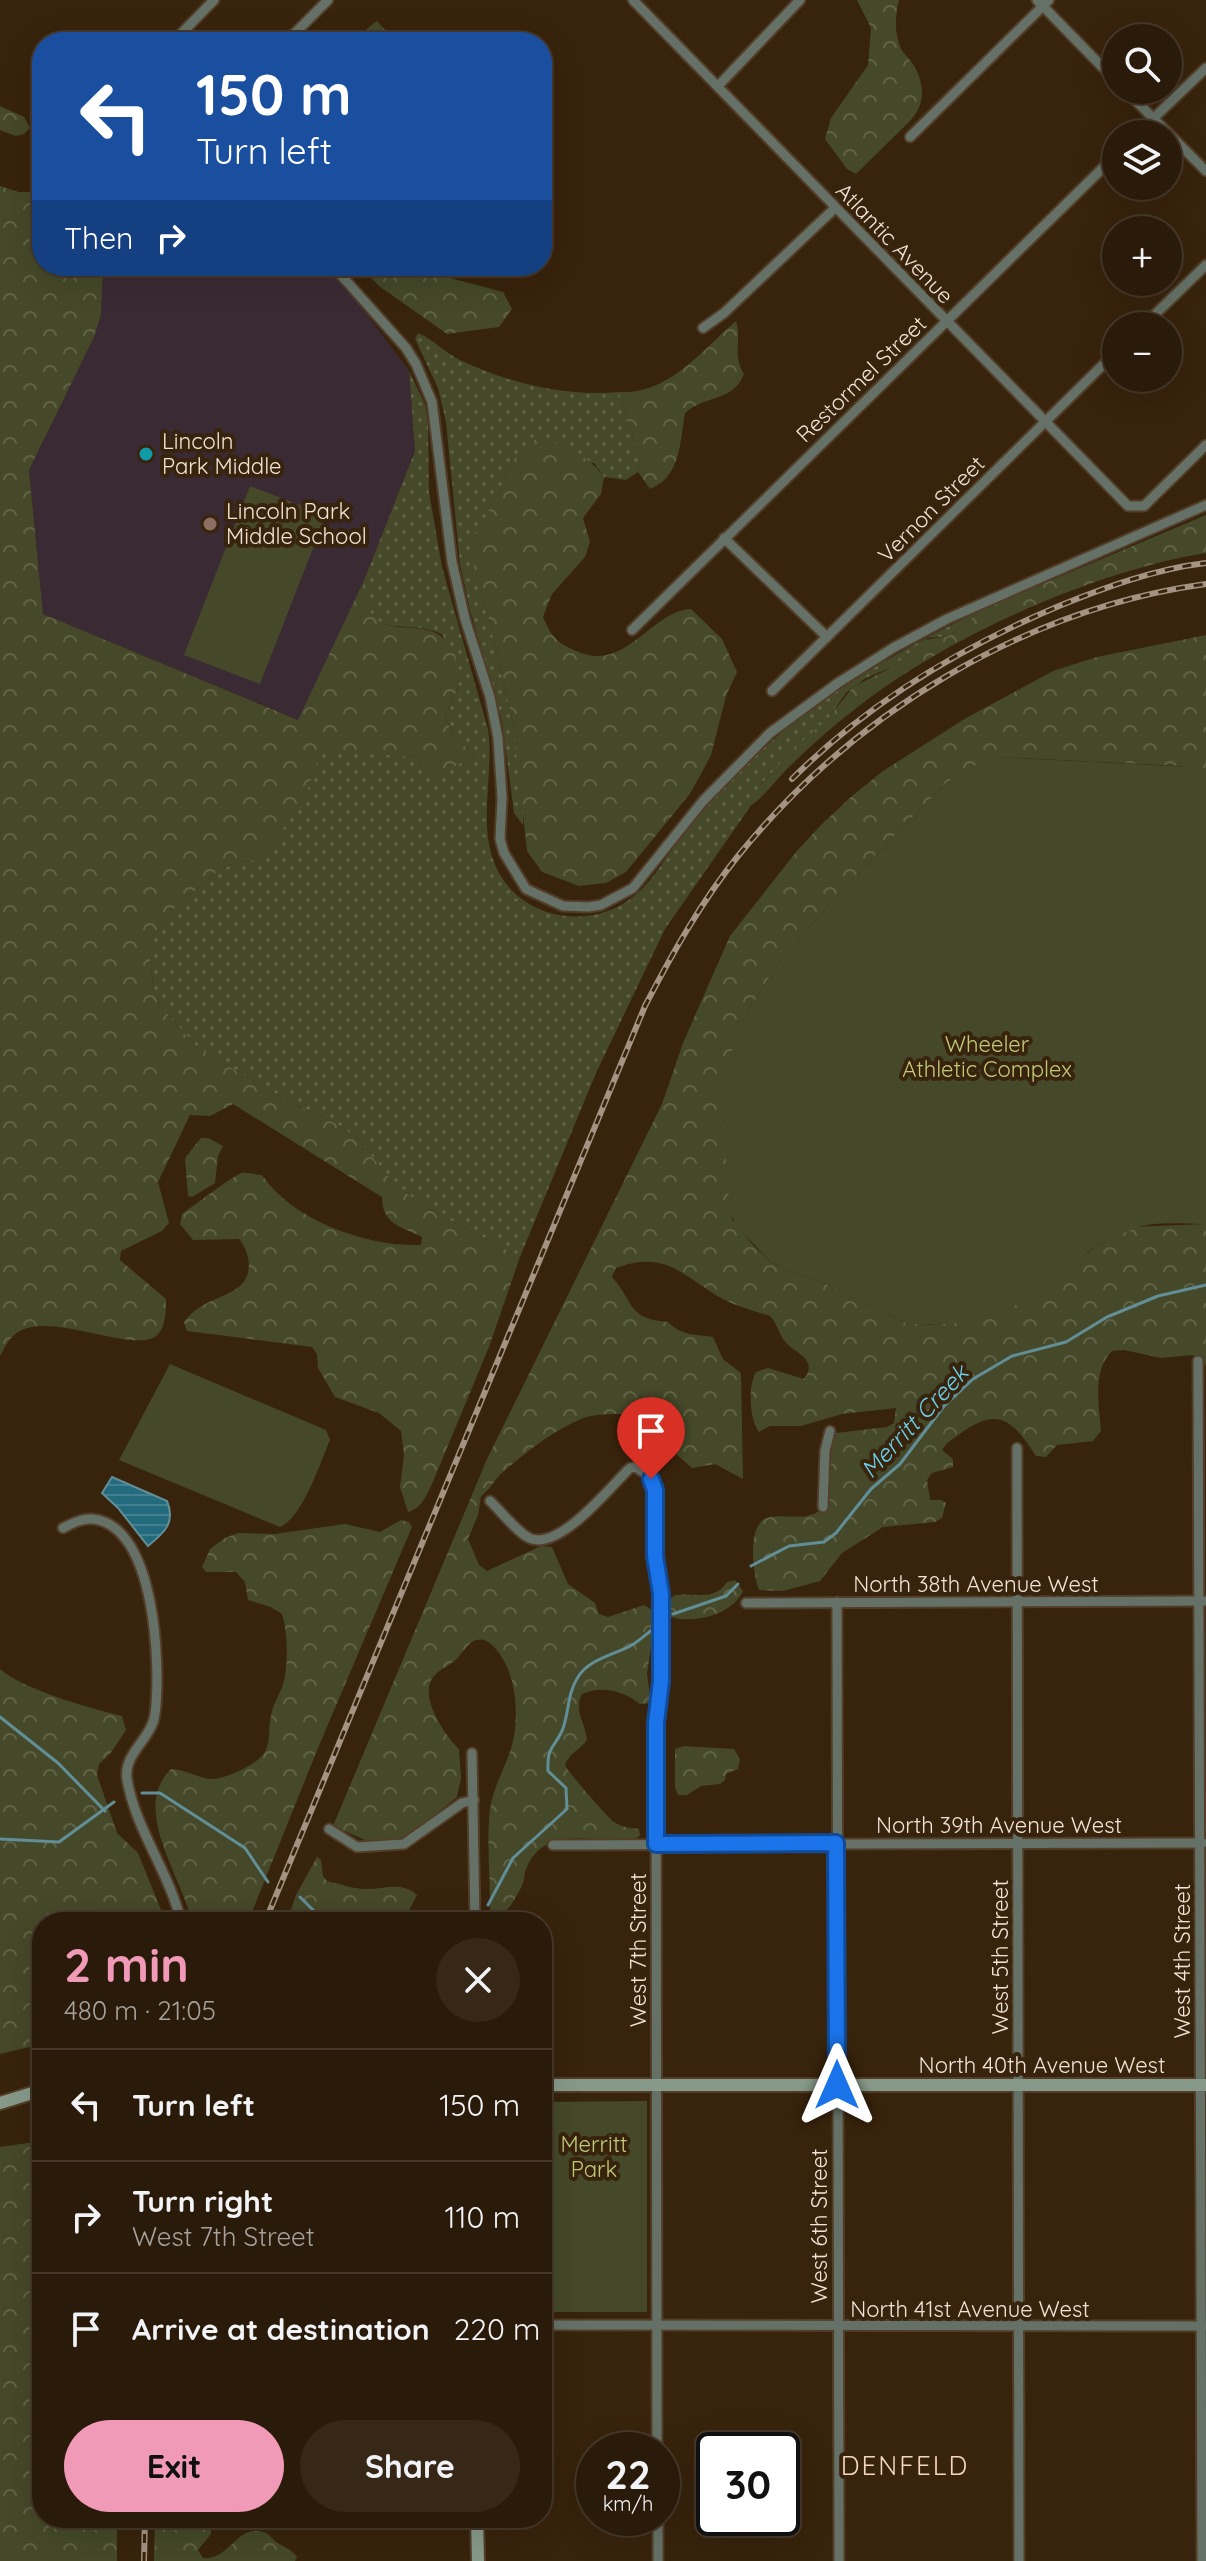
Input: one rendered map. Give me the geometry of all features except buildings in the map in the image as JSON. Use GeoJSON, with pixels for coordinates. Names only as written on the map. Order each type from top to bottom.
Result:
{"type":"FeatureCollection","features":[{"type":"Feature","properties":{"kind":"street"},"geometry":{"type":"LineString","coordinates":[[183,32],[214,0]]}},
{"type":"Feature","properties":{"kind":"street"},"geometry":{"type":"LineString","coordinates":[[296,32],[328,0]]}},
{"type":"Feature","properties":{"kind":"street","name":"Atlantic Avenue"},"geometry":{"type":"LineString","coordinates":[[633,0],[1123,502],[1134,508],[1148,503],[1206,445]]}},
{"type":"Feature","properties":{"kind":"street"},"geometry":{"type":"LineString","coordinates":[[718,86],[800,0]]}},
{"type":"Feature","properties":{"kind":"street"},"geometry":{"type":"LineString","coordinates":[[910,137],[1043,2],[1102,66]]}},
{"type":"Feature","properties":{"kind":"street"},"geometry":{"type":"LineString","coordinates":[[1153,118],[1206,68]]}},
{"type":"Feature","properties":{"kind":"street"},"geometry":{"type":"LineString","coordinates":[[1139,104],[1206,171]]}},
{"type":"Feature","properties":{"kind":"street","name":"Restormel Street"},"geometry":{"type":"LineString","coordinates":[[632,630],[1102,169]]}},
{"type":"Feature","properties":{"kind":"street"},"geometry":{"type":"LineString","coordinates":[[703,328],[724,313],[835,208]]}},
{"type":"Feature","properties":{"kind":"street"},"geometry":{"type":"LineString","coordinates":[[1157,312],[1206,265]]}},
{"type":"Feature","properties":{"kind":"street"},"geometry":{"type":"LineString","coordinates":[[342,276],[406,348],[432,402],[452,562],[465,619],[490,697],[498,738],[502,798],[500,839],[509,866],[526,889],[563,906],[601,905],[633,888],[703,801],[770,733],[838,683],[893,648],[947,619],[1206,505]]}},
{"type":"Feature","properties":{"kind":"street","name":"Vernon Street"},"geometry":{"type":"LineString","coordinates":[[772,691],[1102,366]]}},
{"type":"Feature","properties":{"kind":"street"},"geometry":{"type":"LineString","coordinates":[[724,538],[827,637]]}},
{"type":"Feature","properties":{"kind":"street","name":"West 4th Street"},"geometry":{"type":"LineString","coordinates":[[1198,1361],[1203,1843],[1202,2561]]}},
{"type":"Feature","properties":{"kind":"street"},"geometry":{"type":"LineString","coordinates":[[823,1507],[825,1451],[830,1431]]}},
{"type":"Feature","properties":{"kind":"street","name":"West 5th Street"},"geometry":{"type":"LineString","coordinates":[[1017,1448],[1019,2561]]}},
{"type":"Feature","properties":{"kind":"street","name":"West 7th Street"},"geometry":{"type":"LineString","coordinates":[[490,1501],[534,1540],[549,1538],[584,1515],[630,1468],[643,1471],[651,1479],[655,1490],[655,1556],[661,1594],[661,1681],[656,1723],[657,2432]]}},
{"type":"Feature","properties":{"kind":"street"},"geometry":{"type":"LineString","coordinates":[[63,1528],[79,1520],[92,1519],[108,1524],[125,1537],[141,1565],[154,1634],[157,1691],[152,1728],[130,1758],[127,1779],[136,1811],[177,1912]]}},
{"type":"Feature","properties":{"kind":"street","name":"North 38th Avenue West"},"geometry":{"type":"LineString","coordinates":[[746,1603],[1202,1601]]}},
{"type":"Feature","properties":{"kind":"street","name":"West 6th Street"},"geometry":{"type":"LineString","coordinates":[[837,1602],[839,2561]]}},
{"type":"Feature","properties":{"kind":"street"},"geometry":{"type":"LineString","coordinates":[[472,1753],[475,1912]]}},
{"type":"Feature","properties":{"kind":"street"},"geometry":{"type":"LineString","coordinates":[[329,1829],[357,1847],[404,1844],[462,1803],[474,1800]]}},
{"type":"Feature","properties":{"kind":"street","name":"North 39th Avenue West"},"geometry":{"type":"LineString","coordinates":[[553,1845],[1203,1843]]}},
{"type":"Feature","properties":{"kind":"street","name":"North 40th Avenue West"},"geometry":{"type":"LineString","coordinates":[[552,2085],[1203,2085]]}},
{"type":"Feature","properties":{"kind":"street"},"geometry":{"type":"LineString","coordinates":[[0,2103],[32,2093]]}},
{"type":"Feature","properties":{"kind":"street","name":"North 41st Avenue West"},"geometry":{"type":"LineString","coordinates":[[552,2325],[1204,2326]]}},
{"type":"Feature","properties":{"kind":"street"},"geometry":{"type":"LineString","coordinates":[[477,2528],[478,2561]]}},
{"type":"Feature","properties":{"kind":"street"},"geometry":{"type":"LineString","coordinates":[[658,2536],[658,2561]]}},
{"type":"Feature","properties":{"kind":"shaded area","name":"Lincoln Park Middle School"},"geometry":{"type":"Polygon","coordinates":[[[103,276],[338,276],[409,371],[415,451],[365,578],[299,720],[43,614],[29,470],[94,337],[101,315],[103,276]]]}},
{"type":"Feature","properties":{"kind":"green space"},"geometry":{"type":"Polygon","coordinates":[[[857,0],[899,0],[897,37],[901,49],[917,71],[922,94],[919,108],[910,121],[856,174],[847,169],[825,139],[831,118],[868,65],[871,28],[857,0]]]}},
{"type":"Feature","properties":{"kind":"green space"},"geometry":{"type":"Polygon","coordinates":[[[377,21],[387,32],[363,32],[377,21]]]}},
{"type":"Feature","properties":{"kind":"green space"},"geometry":{"type":"Polygon","coordinates":[[[0,106],[24,117],[30,128],[16,136],[0,130],[0,106]]]}},
{"type":"Feature","properties":{"kind":"green space"},"geometry":{"type":"Polygon","coordinates":[[[0,186],[18,192],[32,192],[32,276],[103,276],[101,315],[94,337],[29,470],[43,614],[298,720],[365,578],[367,603],[375,618],[386,625],[430,631],[443,638],[454,653],[460,674],[445,718],[456,739],[475,755],[433,779],[424,773],[417,757],[322,751],[306,793],[278,837],[254,860],[237,862],[219,870],[168,914],[149,945],[153,986],[160,1006],[199,1049],[288,1101],[337,1124],[359,1140],[389,1178],[410,1196],[520,1257],[489,1347],[432,1484],[420,1505],[408,1512],[400,1487],[404,1455],[401,1431],[379,1413],[335,1397],[318,1368],[317,1354],[312,1347],[187,1331],[184,1322],[191,1314],[241,1285],[248,1274],[249,1262],[239,1239],[193,1240],[180,1224],[182,1214],[242,1173],[262,1175],[292,1206],[333,1228],[378,1241],[421,1245],[422,1237],[389,1219],[382,1197],[233,1104],[210,1116],[190,1115],[158,1182],[169,1223],[162,1231],[121,1251],[120,1260],[166,1299],[161,1331],[153,1338],[141,1340],[38,1326],[16,1334],[0,1356],[0,186]]]}},
{"type":"Feature","properties":{"kind":"green space"},"geometry":{"type":"Polygon","coordinates":[[[370,276],[443,276],[503,292],[512,309],[499,327],[447,334],[370,276]]]}},
{"type":"Feature","properties":{"kind":"green space"},"geometry":{"type":"Polygon","coordinates":[[[736,321],[738,354],[744,374],[726,394],[685,413],[673,467],[668,476],[650,489],[638,472],[641,463],[619,392],[637,391],[669,378],[736,321]]]}},
{"type":"Feature","properties":{"kind":"green space"},"geometry":{"type":"Polygon","coordinates":[[[418,333],[460,360],[517,382],[558,390],[619,392],[641,463],[638,472],[626,480],[604,477],[594,463],[512,461],[498,495],[475,577],[486,607],[513,722],[523,799],[523,825],[514,813],[502,721],[460,564],[446,422],[438,388],[415,339],[418,333]]]}},
{"type":"Feature","properties":{"kind":"green space"},"geometry":{"type":"Polygon","coordinates":[[[409,371],[425,404],[429,492],[442,567],[488,729],[487,820],[492,856],[509,887],[535,907],[566,916],[583,916],[599,914],[627,902],[646,885],[708,805],[776,737],[860,676],[920,641],[983,609],[949,636],[928,638],[894,666],[866,678],[846,693],[829,717],[763,782],[747,807],[750,807],[665,929],[596,1073],[520,1257],[410,1196],[389,1178],[359,1140],[337,1124],[288,1101],[199,1049],[160,1006],[153,986],[149,945],[168,914],[219,870],[237,862],[254,860],[306,793],[321,750],[417,757],[424,773],[475,755],[456,739],[445,717],[458,688],[443,635],[429,629],[379,622],[371,614],[366,600],[365,578],[415,451],[409,371]]]}},
{"type":"Feature","properties":{"kind":"green space"},"geometry":{"type":"Polygon","coordinates":[[[539,437],[575,451],[604,477],[601,494],[583,518],[590,542],[585,557],[552,594],[543,617],[555,638],[576,651],[594,656],[609,654],[624,648],[676,612],[691,609],[722,639],[737,672],[726,696],[711,755],[689,795],[626,872],[606,883],[579,886],[542,872],[527,851],[513,722],[486,607],[475,577],[473,548],[476,532],[498,495],[512,461],[539,437]]]}},
{"type":"Feature","properties":{"kind":"green space"},"geometry":{"type":"Polygon","coordinates":[[[250,486],[326,515],[260,684],[184,655],[250,486]]]}},
{"type":"Feature","properties":{"kind":"green space"},"geometry":{"type":"Polygon","coordinates":[[[1206,515],[1206,553],[1163,562],[1071,591],[1024,610],[935,655],[840,721],[747,808],[745,804],[786,756],[829,717],[853,687],[894,666],[925,640],[949,636],[983,609],[1206,515]]]}},
{"type":"Feature","properties":{"kind":"green space"},"geometry":{"type":"Polygon","coordinates":[[[1206,635],[1206,773],[1181,766],[999,757],[946,783],[841,891],[776,967],[746,1015],[732,1219],[772,1263],[826,1284],[903,1322],[929,1325],[980,1317],[1022,1302],[1054,1284],[1094,1247],[1131,1227],[1206,1224],[1206,1366],[1192,1355],[1161,1358],[1124,1350],[1112,1351],[1099,1378],[1101,1431],[1093,1441],[1057,1445],[1046,1457],[1036,1456],[1012,1426],[995,1419],[985,1420],[950,1441],[942,1450],[953,1459],[953,1467],[932,1473],[927,1480],[930,1500],[946,1503],[942,1518],[935,1522],[883,1527],[842,1553],[820,1581],[783,1591],[759,1590],[753,1561],[757,1527],[771,1517],[806,1516],[825,1506],[828,1444],[836,1433],[887,1427],[894,1423],[896,1408],[842,1414],[801,1426],[770,1426],[759,1432],[753,1419],[751,1402],[756,1372],[768,1368],[804,1379],[809,1366],[803,1356],[783,1339],[770,1316],[729,1302],[674,1268],[662,1264],[634,1263],[616,1268],[612,1277],[638,1313],[668,1322],[683,1332],[713,1337],[723,1359],[741,1373],[743,1479],[715,1464],[692,1468],[631,1414],[593,1416],[549,1436],[499,1476],[481,1496],[478,1515],[468,1539],[479,1565],[487,1571],[541,1546],[552,1547],[568,1584],[595,1603],[599,1614],[608,1617],[644,1605],[652,1610],[653,1634],[647,1674],[651,1703],[640,1704],[612,1691],[597,1690],[582,1694],[579,1711],[587,1740],[565,1765],[611,1819],[617,1824],[639,1829],[640,1836],[634,1839],[576,1838],[547,1844],[532,1857],[523,1883],[508,1909],[505,1912],[490,1912],[490,1809],[512,1745],[516,1711],[510,1676],[501,1656],[494,1646],[480,1639],[470,1644],[430,1682],[430,1702],[434,1713],[459,1749],[461,1778],[457,1797],[409,1836],[396,1840],[370,1842],[333,1826],[487,1459],[662,1104],[683,1043],[730,936],[821,825],[883,771],[966,718],[1053,671],[1097,657],[1206,635]]]}},
{"type":"Feature","properties":{"kind":"green space","name":"Wheeler Athletic Complex"},"geometry":{"type":"Polygon","coordinates":[[[999,757],[1192,767],[1206,773],[1206,1224],[1154,1224],[1120,1234],[1093,1248],[1054,1284],[1001,1311],[962,1322],[903,1322],[826,1284],[772,1263],[737,1227],[730,1212],[720,1081],[746,1015],[776,967],[841,891],[946,783],[966,769],[999,757]]]}},
{"type":"Feature","properties":{"kind":"green space"},"geometry":{"type":"Polygon","coordinates":[[[201,1138],[223,1146],[218,1156],[215,1183],[192,1197],[188,1196],[185,1158],[201,1138]]]}},
{"type":"Feature","properties":{"kind":"green space"},"geometry":{"type":"Polygon","coordinates":[[[170,1364],[326,1430],[330,1440],[316,1475],[296,1512],[280,1527],[119,1460],[170,1364]]]}},
{"type":"Feature","properties":{"kind":"green space"},"geometry":{"type":"Polygon","coordinates":[[[401,1520],[409,1522],[412,1527],[252,1912],[189,1912],[157,1823],[156,1803],[160,1785],[171,1769],[207,1779],[218,1778],[241,1770],[261,1757],[267,1748],[270,1720],[284,1681],[287,1656],[282,1614],[248,1600],[245,1582],[236,1572],[206,1572],[202,1567],[210,1549],[238,1533],[275,1534],[345,1524],[380,1532],[401,1520]]]}},
{"type":"Feature","properties":{"kind":"green space"},"geometry":{"type":"Polygon","coordinates":[[[735,1580],[743,1591],[721,1612],[701,1618],[671,1617],[670,1599],[675,1595],[710,1594],[735,1580]]]}},
{"type":"Feature","properties":{"kind":"green space"},"geometry":{"type":"Polygon","coordinates":[[[0,1669],[40,1691],[122,1716],[126,1730],[99,1764],[97,1775],[117,1833],[138,1853],[162,1912],[32,1912],[32,2046],[0,2054],[0,1669]]]}},
{"type":"Feature","properties":{"kind":"green space"},"geometry":{"type":"Polygon","coordinates":[[[684,1746],[734,1749],[740,1759],[738,1769],[726,1774],[720,1784],[701,1786],[687,1795],[678,1795],[675,1787],[675,1749],[684,1746]]]}},
{"type":"Feature","properties":{"kind":"green space"},"geometry":{"type":"Polygon","coordinates":[[[317,1857],[321,1860],[323,1876],[327,1881],[361,1889],[399,1887],[417,1895],[408,1912],[290,1912],[317,1857]]]}},
{"type":"Feature","properties":{"kind":"green space","name":"Merritt Park"},"geometry":{"type":"Polygon","coordinates":[[[647,2101],[647,2312],[552,2312],[552,2102],[647,2101]]]}},
{"type":"Feature","properties":{"kind":"green space"},"geometry":{"type":"Polygon","coordinates":[[[32,2142],[32,2528],[117,2528],[117,2561],[0,2561],[0,2147],[32,2142]]]}},
{"type":"Feature","properties":{"kind":"green space"},"geometry":{"type":"Polygon","coordinates":[[[155,2528],[211,2528],[211,2534],[198,2550],[203,2558],[220,2554],[241,2536],[256,2531],[267,2534],[297,2557],[295,2561],[154,2561],[155,2528]]]}},
{"type":"Feature","properties":{"kind":"water"},"geometry":{"type":"Polygon","coordinates":[[[112,1477],[167,1501],[170,1515],[167,1527],[148,1546],[102,1493],[112,1477]]]}},
{"type":"Feature","properties":{"kind":"waterway","name":"Merritt Creek"},"geometry":{"type":"LineString","coordinates":[[751,1566],[789,1546],[824,1542],[836,1533],[871,1489],[900,1464],[944,1406],[973,1379],[1012,1356],[1066,1342],[1107,1317],[1158,1296],[1206,1285]]}},
{"type":"Feature","properties":{"kind":"waterway","name":"Merritt Creek"},"geometry":{"type":"LineString","coordinates":[[673,1614],[726,1596],[738,1584]]}},
{"type":"Feature","properties":{"kind":"waterway","name":"Merritt Creek"},"geometry":{"type":"LineString","coordinates":[[488,1905],[513,1858],[567,1809],[566,1788],[548,1771],[548,1763],[550,1752],[564,1725],[578,1677],[595,1662],[632,1645],[652,1630]]}},
{"type":"Feature","properties":{"kind":"waterway"},"geometry":{"type":"LineString","coordinates":[[0,1717],[58,1763],[105,1811]]}},
{"type":"Feature","properties":{"kind":"waterway","name":"Merritt Creek"},"geometry":{"type":"LineString","coordinates":[[142,1793],[160,1793],[245,1848],[268,1882]]}},
{"type":"Feature","properties":{"kind":"waterway"},"geometry":{"type":"LineString","coordinates":[[0,1839],[59,1842],[114,1802]]}},
{"type":"Feature","properties":{"kind":"waterway","name":"Merritt Creek"},"geometry":{"type":"LineString","coordinates":[[300,1897],[315,1912]]}},
{"type":"Feature","properties":{"kind":"railway"},"geometry":{"type":"LineString","coordinates":[[792,779],[821,751],[884,701],[986,640],[1059,606],[1113,586],[1149,574],[1206,563]]}},
{"type":"Feature","properties":{"kind":"railway"},"geometry":{"type":"LineString","coordinates":[[269,1912],[645,1006],[699,910],[738,856],[784,805],[834,757],[888,714],[946,676],[1008,644],[1072,617],[1138,597],[1206,584]]}},
{"type":"Feature","properties":{"kind":"railway"},"geometry":{"type":"LineString","coordinates":[[144,2561],[145,2528]]}},
{"type":"Feature","properties":{"kind":"place","name":"Lincoln Park Middle"},"geometry":{"type":"Point","coordinates":[146,454]}},
{"type":"Feature","properties":{"kind":"place","name":"Lincoln Park Middle School"},"geometry":{"type":"Point","coordinates":[210,524]}},
{"type":"Feature","properties":{"kind":"district","name":"DENFELD"},"geometry":{"type":"Point","coordinates":[905,2465]}},
{"type":"Feature","properties":{"kind":"route"},"geometry":{"type":"LineString","coordinates":[[651,1479],[655,1490],[655,1556],[661,1594],[661,1681],[656,1723],[656,1844],[836,1843],[837,2085]]}}]}
